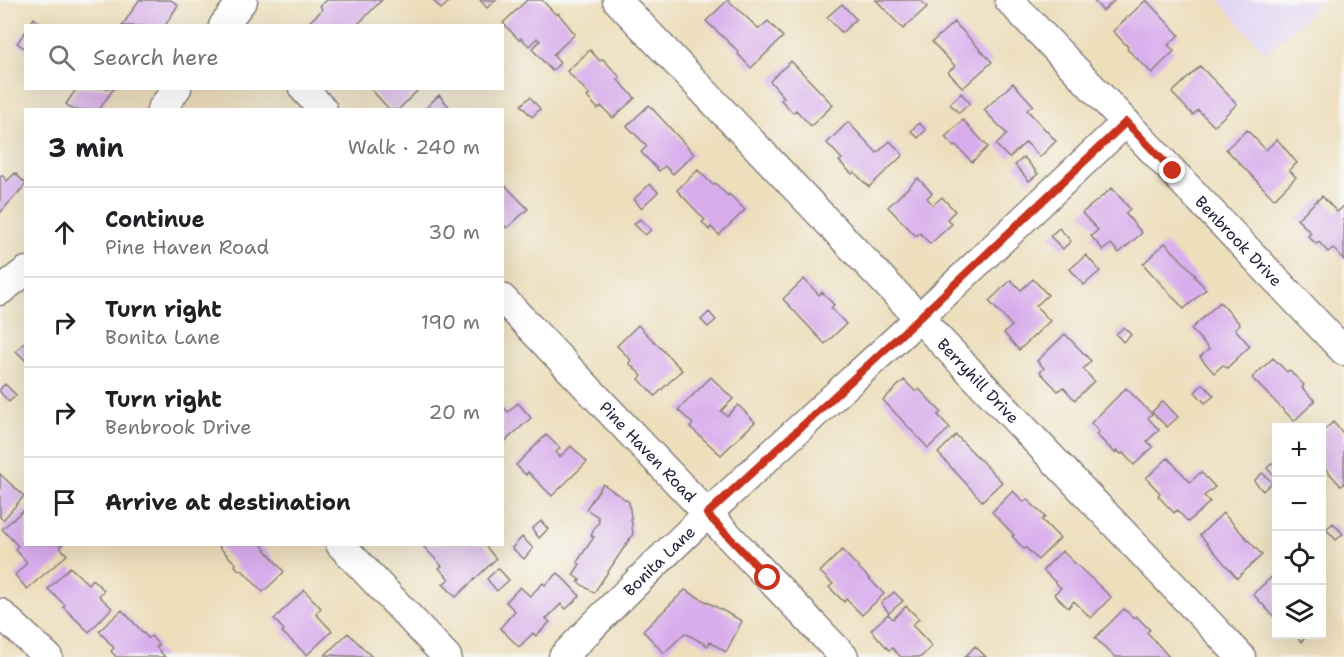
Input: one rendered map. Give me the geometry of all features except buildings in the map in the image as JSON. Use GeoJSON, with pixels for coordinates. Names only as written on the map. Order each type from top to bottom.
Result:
{"type":"FeatureCollection","features":[{"type":"Feature","properties":{"kind":"street","name":"Berryhill Drive"},"geometry":{"type":"LineString","coordinates":[[617,0],[1241,657]]}},
{"type":"Feature","properties":{"kind":"street","name":"Benbrook Drive"},"geometry":{"type":"LineString","coordinates":[[1009,0],[1344,351]]}},
{"type":"Feature","properties":{"kind":"street"},"geometry":{"type":"LineString","coordinates":[[162,108],[176,90]]}},
{"type":"Feature","properties":{"kind":"street"},"geometry":{"type":"LineString","coordinates":[[305,90],[321,108]]}},
{"type":"Feature","properties":{"kind":"street","name":"Bonita Lane"},"geometry":{"type":"LineString","coordinates":[[563,657],[707,514],[1126,122]]}},
{"type":"Feature","properties":{"kind":"street"},"geometry":{"type":"LineString","coordinates":[[0,291],[24,273]]}},
{"type":"Feature","properties":{"kind":"street","name":"Pine Haven Road"},"geometry":{"type":"LineString","coordinates":[[504,300],[844,657]]}},
{"type":"Feature","properties":{"kind":"street"},"geometry":{"type":"LineString","coordinates":[[342,546],[447,657]]}},
{"type":"Feature","properties":{"kind":"street"},"geometry":{"type":"LineString","coordinates":[[0,613],[48,657]]}},
{"type":"Feature","properties":{"kind":"shaded area"},"geometry":{"type":"Polygon","coordinates":[[[1219,0],[1324,0],[1266,53],[1219,0]]]}},
{"type":"Feature","properties":{"kind":"route"},"geometry":{"type":"LineString","coordinates":[[768,578],[707,514],[1126,122],[1173,171]]}}]}
